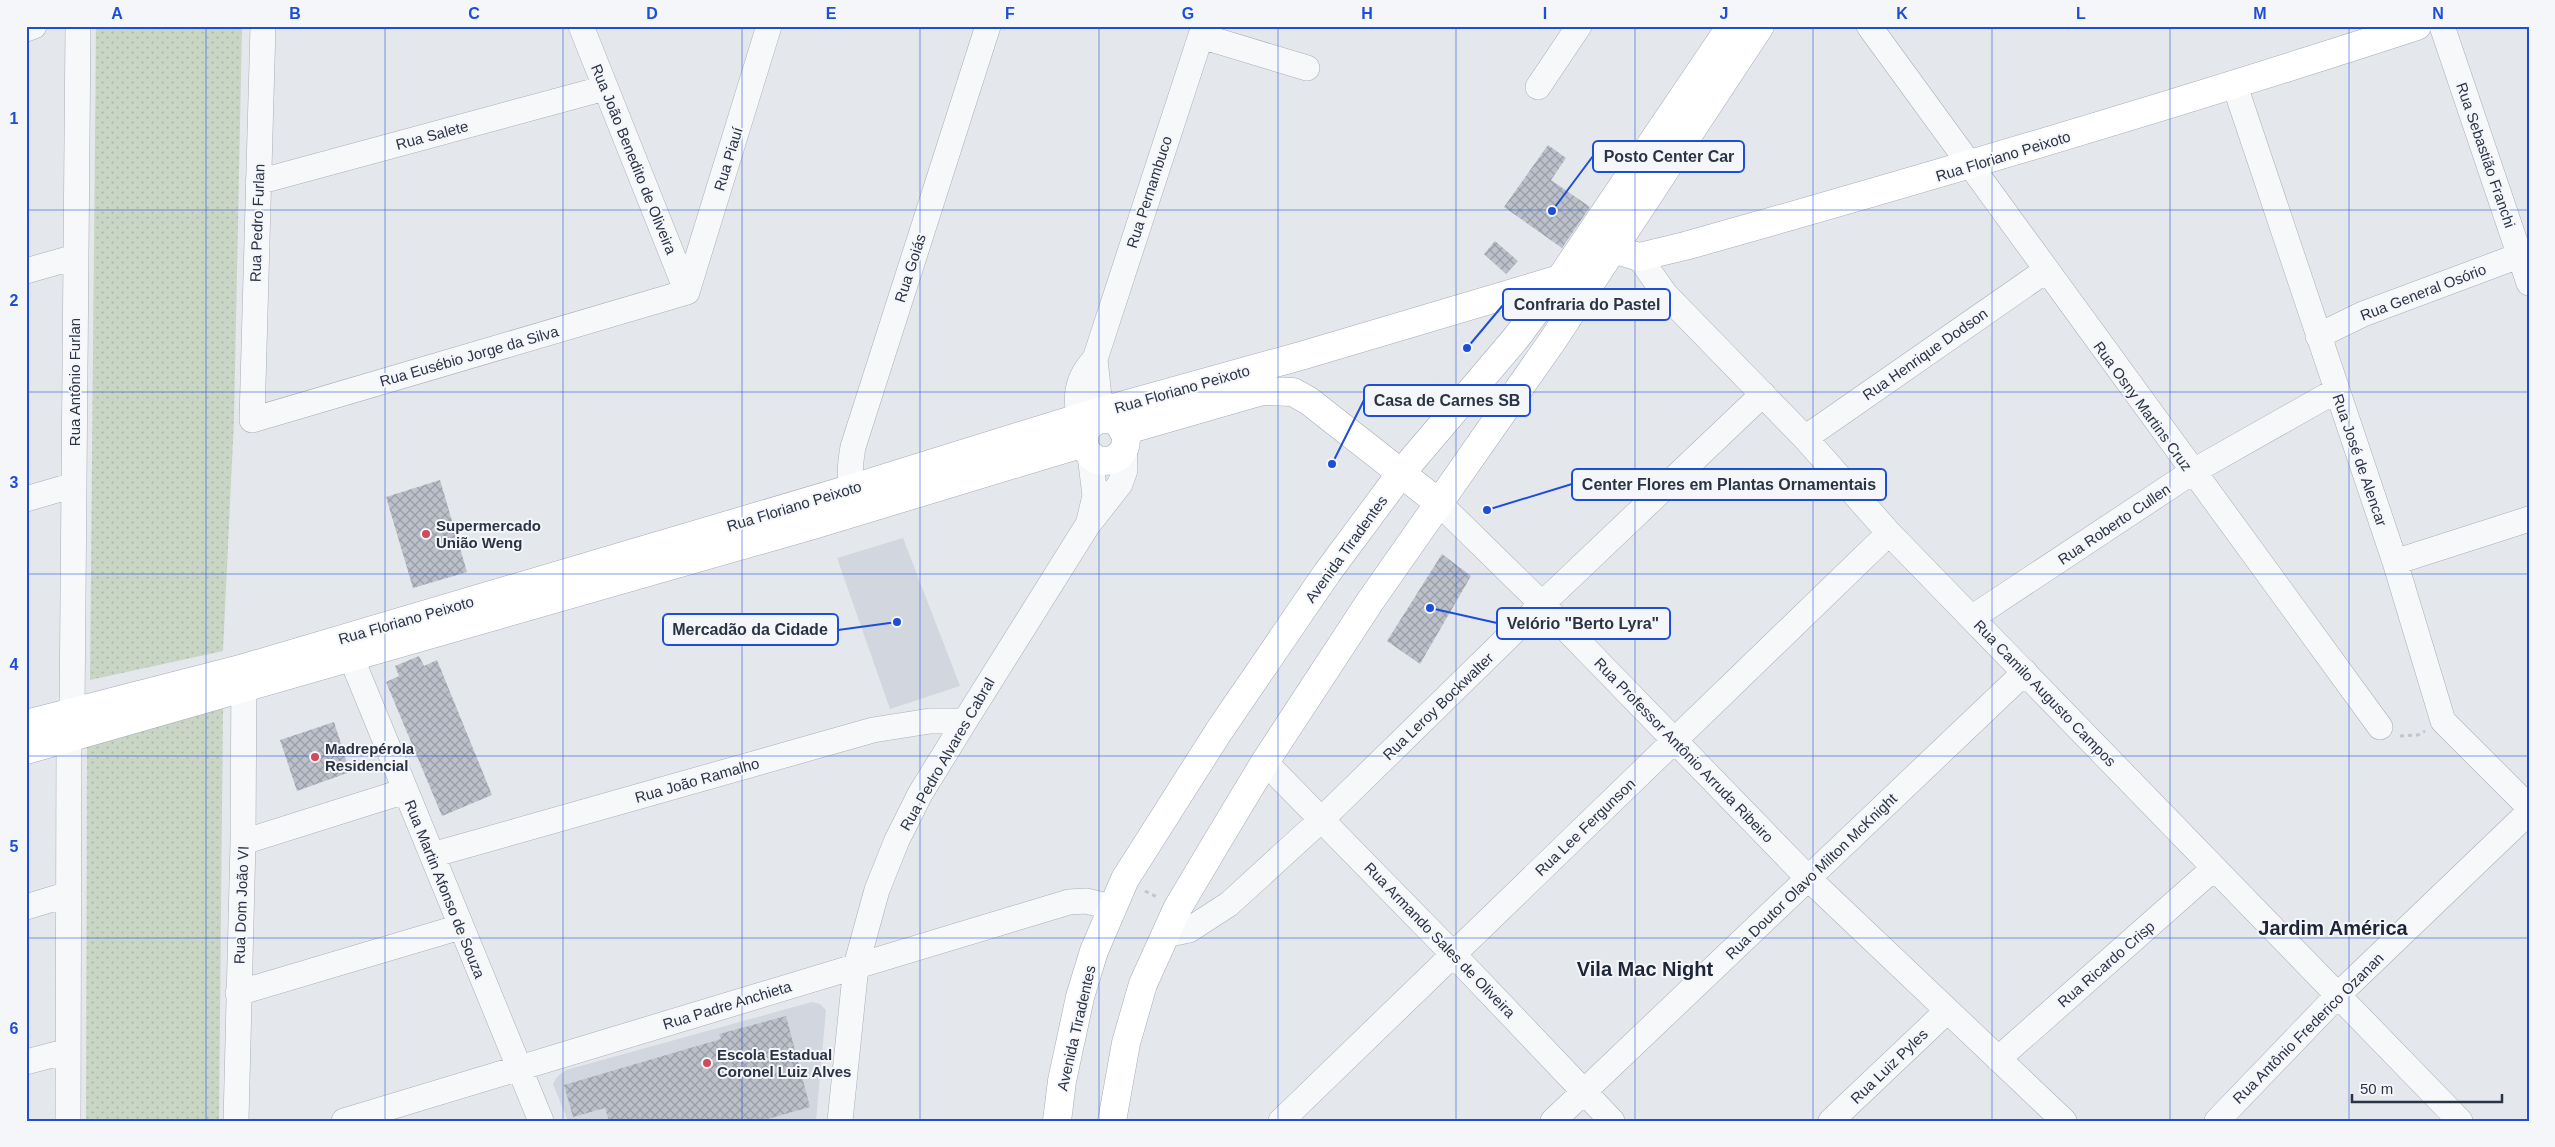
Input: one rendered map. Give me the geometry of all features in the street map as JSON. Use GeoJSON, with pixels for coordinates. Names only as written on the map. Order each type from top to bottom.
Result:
{"type":"FeatureCollection","features":[{"type":"Feature","properties":{"kind":"main road","name":"Avenida Tiradentes"},"geometry":{"type":"LineString","coordinates":[[1057,1121],[1062,1081],[1080,997],[1094,951],[1125,879],[1219,731],[1294,620],[1402,472],[1516,338],[1560,279],[1731,26]]}},
{"type":"Feature","properties":{"kind":"main road"},"geometry":{"type":"LineString","coordinates":[[1112,1121],[1126,1043],[1143,984],[1177,910],[1265,762],[1370,603],[1613,251],[1760,26]]}},
{"type":"Feature","properties":{"kind":"main road","name":"Rua Floriano Peixoto"},"geometry":{"type":"LineString","coordinates":[[1587,240],[1613,251],[1639,257],[1970,166],[2235,86],[2417,26]]}},
{"type":"Feature","properties":{"kind":"main road","name":"Rua Floriano Peixoto"},"geometry":{"type":"LineString","coordinates":[[26,750],[70,725],[244,679],[854,500],[1084,438],[1118,427],[1304,355],[1560,279]]}},
{"type":"Feature","properties":{"kind":"main road"},"geometry":{"type":"LineString","coordinates":[[1293,392],[1304,355]]}},
{"type":"Feature","properties":{"kind":"main road","name":"Rua Floriano Peixoto"},"geometry":{"type":"LineString","coordinates":[[1118,427],[1262,391],[1293,392]]}},
{"type":"Feature","properties":{"kind":"main road","name":"Rua Professor Antônio Arruda Ribeiro"},"geometry":{"type":"LineString","coordinates":[[1293,392],[1309,401],[1402,472],[1439,503]]}},
{"type":"Feature","properties":{"kind":"main road"},"geometry":{"type":"LineString","coordinates":[[1084,438],[1103,461],[1110,460],[1121,452],[1118,427]]}},
{"type":"Feature","properties":{"kind":"main road","name":"Rua Floriano Peixoto"},"geometry":{"type":"LineString","coordinates":[[26,724],[70,725]]}},
{"type":"Feature","properties":{"kind":"street"},"geometry":{"type":"LineString","coordinates":[[26,29],[34,26]]}},
{"type":"Feature","properties":{"kind":"street","name":"Rua Antônio Furlan"},"geometry":{"type":"LineString","coordinates":[[70,725],[78,26]]}},
{"type":"Feature","properties":{"kind":"street","name":"Rua Pedro Furlan"},"geometry":{"type":"LineString","coordinates":[[252,420],[263,26]]}},
{"type":"Feature","properties":{"kind":"street","name":"Rua João Benedito de Oliveira"},"geometry":{"type":"LineString","coordinates":[[581,26],[687,292]]}},
{"type":"Feature","properties":{"kind":"street","name":"Rua Piauí"},"geometry":{"type":"LineString","coordinates":[[687,292],[769,26]]}},
{"type":"Feature","properties":{"kind":"street","name":"Rua Goiás"},"geometry":{"type":"LineString","coordinates":[[854,500],[849,471],[853,447],[988,26]]}},
{"type":"Feature","properties":{"kind":"street"},"geometry":{"type":"LineString","coordinates":[[1538,87],[1579,26]]}},
{"type":"Feature","properties":{"kind":"street","name":"Rua Osny Martins Cruz"},"geometry":{"type":"LineString","coordinates":[[1869,26],[2192,472],[2380,727]]}},
{"type":"Feature","properties":{"kind":"street","name":"Rua Sebastião Franchi"},"geometry":{"type":"LineString","coordinates":[[2442,26],[2524,253],[2529,283]]}},
{"type":"Feature","properties":{"kind":"street"},"geometry":{"type":"LineString","coordinates":[[1202,31],[1307,68]]}},
{"type":"Feature","properties":{"kind":"street","name":"Rua Pernambuco"},"geometry":{"type":"LineString","coordinates":[[1084,438],[1076,397],[1084,371],[1095,358],[1202,31]]}},
{"type":"Feature","properties":{"kind":"street","name":"Rua José de Alencar"},"geometry":{"type":"LineString","coordinates":[[2235,86],[2395,562],[2443,722],[2529,807]]}},
{"type":"Feature","properties":{"kind":"street","name":"Rua Salete"},"geometry":{"type":"LineString","coordinates":[[258,182],[605,88]]}},
{"type":"Feature","properties":{"kind":"street","name":"Rua General Osório"},"geometry":{"type":"LineString","coordinates":[[2318,336],[2363,314],[2524,253]]}},
{"type":"Feature","properties":{"kind":"street"},"geometry":{"type":"LineString","coordinates":[[26,271],[75,257]]}},
{"type":"Feature","properties":{"kind":"street","name":"Rua Camilo Augusto Campos"},"geometry":{"type":"LineString","coordinates":[[1639,257],[1665,294],[1763,394],[1889,533],[1973,617],[2213,869],[2460,1121]]}},
{"type":"Feature","properties":{"kind":"street","name":"Rua Henrique Dodson"},"geometry":{"type":"LineString","coordinates":[[1804,438],[2045,270]]}},
{"type":"Feature","properties":{"kind":"street","name":"Rua Eusébio Jorge da Silva"},"geometry":{"type":"LineString","coordinates":[[252,420],[687,292]]}},
{"type":"Feature","properties":{"kind":"street","name":"Rua Pernambuco"},"geometry":{"type":"LineString","coordinates":[[1095,358],[1099,397],[1118,427]]}},
{"type":"Feature","properties":{"kind":"street","name":"Rua Roberto Cullen"},"geometry":{"type":"LineString","coordinates":[[1973,617],[2192,472],[2336,390]]}},
{"type":"Feature","properties":{"kind":"street","name":"Rua Leroy Bockwalter"},"geometry":{"type":"LineString","coordinates":[[1165,935],[1189,930],[1229,904],[1322,819],[1542,604],[1763,394]]}},
{"type":"Feature","properties":{"kind":"street","name":"Rua Pedro Alvares Cabral"},"geometry":{"type":"LineString","coordinates":[[840,1121],[856,966],[877,890],[897,840],[920,794],[1087,526],[1120,484],[1125,470],[1118,427]]}},
{"type":"Feature","properties":{"kind":"street","name":"Rua Pedro Alvares Cabral"},"geometry":{"type":"LineString","coordinates":[[1084,438],[1095,496],[1087,526]]}},
{"type":"Feature","properties":{"kind":"street"},"geometry":{"type":"LineString","coordinates":[[26,499],[74,485]]}},
{"type":"Feature","properties":{"kind":"street","name":"Rua Professor Antônio Arruda Ribeiro"},"geometry":{"type":"LineString","coordinates":[[1439,503],[1542,604],[1809,879],[2064,1121]]}},
{"type":"Feature","properties":{"kind":"street"},"geometry":{"type":"LineString","coordinates":[[2395,562],[2529,519]]}},
{"type":"Feature","properties":{"kind":"street","name":"Rua Lee Fergunson"},"geometry":{"type":"LineString","coordinates":[[1281,1121],[1889,533]]}},
{"type":"Feature","properties":{"kind":"street","name":"Rua Martin Afonso de Souza"},"geometry":{"type":"LineString","coordinates":[[347,648],[540,1121]]}},
{"type":"Feature","properties":{"kind":"street","name":"Rua Doutor Olavo Milton McKnight"},"geometry":{"type":"LineString","coordinates":[[1554,1121],[2025,672]]}},
{"type":"Feature","properties":{"kind":"street","name":"Rua Dom João VI"},"geometry":{"type":"LineString","coordinates":[[236,1121],[243,842],[244,679]]}},
{"type":"Feature","properties":{"kind":"street","name":"Rua João Ramalho"},"geometry":{"type":"LineString","coordinates":[[432,855],[873,730],[930,721],[965,721]]}},
{"type":"Feature","properties":{"kind":"street"},"geometry":{"type":"LineString","coordinates":[[68,1121],[70,725]]}},
{"type":"Feature","properties":{"kind":"street","name":"Rua Armando Sales de Oliveira"},"geometry":{"type":"LineString","coordinates":[[1265,762],[1453,954],[1612,1121]]}},
{"type":"Feature","properties":{"kind":"street"},"geometry":{"type":"LineString","coordinates":[[243,842],[405,792]]}},
{"type":"Feature","properties":{"kind":"street","name":"Rua Antônio Frederico Ozanan"},"geometry":{"type":"LineString","coordinates":[[2217,1121],[2338,995],[2529,812]]}},
{"type":"Feature","properties":{"kind":"street","name":"Rua Ricardo Crisp"},"geometry":{"type":"LineString","coordinates":[[1998,1059],[2213,869]]}},
{"type":"Feature","properties":{"kind":"street"},"geometry":{"type":"LineString","coordinates":[[26,907],[69,894]]}},
{"type":"Feature","properties":{"kind":"street","name":"Rua Padre Anchieta"},"geometry":{"type":"LineString","coordinates":[[344,1121],[1069,902],[1086,901],[1112,907]]}},
{"type":"Feature","properties":{"kind":"street"},"geometry":{"type":"LineString","coordinates":[[238,993],[460,927]]}},
{"type":"Feature","properties":{"kind":"street","name":"Rua Luiz Pyles"},"geometry":{"type":"LineString","coordinates":[[1831,1121],[1947,1011]]}},
{"type":"Feature","properties":{"kind":"street"},"geometry":{"type":"LineString","coordinates":[[26,1062],[68,1050]]}},
{"type":"Feature","properties":{"kind":"path"},"geometry":{"type":"LineString","coordinates":[[2380,727],[2397,736],[2418,735],[2443,722]]}},
{"type":"Feature","properties":{"kind":"path"},"geometry":{"type":"LineString","coordinates":[[1125,879],[1177,910]]}},
{"type":"Feature","properties":{"kind":"shaded area"},"geometry":{"type":"Polygon","coordinates":[[[903,538],[960,686],[890,709],[837,558],[903,538]]]}},
{"type":"Feature","properties":{"kind":"shaded area","name":"Escola Estadual Coronel Luiz Alves"},"geometry":{"type":"Polygon","coordinates":[[[812,1002],[820,1004],[826,1010],[816,1121],[568,1121],[553,1084],[557,1077],[566,1070],[812,1002]]]}},
{"type":"Feature","properties":{"kind":"green space"},"geometry":{"type":"Polygon","coordinates":[[[96,26],[242,26],[234,419],[223,651],[90,680],[96,26]]]}},
{"type":"Feature","properties":{"kind":"green space"},"geometry":{"type":"Polygon","coordinates":[[[223,705],[219,1121],[86,1121],[87,739],[223,705]]]}},
{"type":"Feature","properties":{"kind":"building"},"geometry":{"type":"Polygon","coordinates":[[[1548,145],[1566,158],[1551,180],[1590,207],[1562,248],[1504,207],[1548,145]]]}},
{"type":"Feature","properties":{"kind":"building"},"geometry":{"type":"Polygon","coordinates":[[[1495,241],[1518,261],[1506,274],[1484,254],[1495,241]]]}},
{"type":"Feature","properties":{"kind":"building","name":"Supermercado União Weng"},"geometry":{"type":"Polygon","coordinates":[[[440,480],[467,572],[413,588],[386,497],[440,480]]]}},
{"type":"Feature","properties":{"kind":"building"},"geometry":{"type":"Polygon","coordinates":[[[1442,554],[1471,576],[1420,664],[1387,641],[1442,554]]]}},
{"type":"Feature","properties":{"kind":"building"},"geometry":{"type":"Polygon","coordinates":[[[419,656],[424,666],[437,660],[492,795],[442,816],[386,682],[399,676],[395,666],[419,656]]]}},
{"type":"Feature","properties":{"kind":"building","name":"Madrepérola Residencial"},"geometry":{"type":"Polygon","coordinates":[[[334,722],[350,772],[297,791],[280,740],[334,722]]]}},
{"type":"Feature","properties":{"kind":"building","name":"Escola Estadual Coronel Luiz Alves"},"geometry":{"type":"Polygon","coordinates":[[[786,1016],[810,1107],[760,1121],[609,1121],[605,1108],[573,1117],[564,1085],[721,1039],[719,1034],[786,1016]]]}},
{"type":"Feature","properties":{"kind":"place","name":"Posto Center Car"},"geometry":{"type":"Point","coordinates":[1552,211]}},
{"type":"Feature","properties":{"kind":"place","name":"Confraria do Pastel"},"geometry":{"type":"Point","coordinates":[1467,348]}},
{"type":"Feature","properties":{"kind":"place","name":"Casa de Carnes SB"},"geometry":{"type":"Point","coordinates":[1332,464]}},
{"type":"Feature","properties":{"kind":"place","name":"Center Flores em Plantas Ornamentais"},"geometry":{"type":"Point","coordinates":[1487,510]}},
{"type":"Feature","properties":{"kind":"place","name":"Supermercado União Weng"},"geometry":{"type":"Point","coordinates":[426,534]}},
{"type":"Feature","properties":{"kind":"place","name":"Velório \"Berto Lyra\""},"geometry":{"type":"Point","coordinates":[1430,608]}},
{"type":"Feature","properties":{"kind":"place","name":"Mercadão da Cidade"},"geometry":{"type":"Point","coordinates":[897,622]}},
{"type":"Feature","properties":{"kind":"place","name":"Madrepérola Residencial"},"geometry":{"type":"Point","coordinates":[315,757]}},
{"type":"Feature","properties":{"kind":"place","name":"Escola Estadual Coronel Luiz Alves"},"geometry":{"type":"Point","coordinates":[707,1063]}},
{"type":"Feature","properties":{"kind":"district","name":"Jardim América"},"geometry":{"type":"Point","coordinates":[2333,928]}},
{"type":"Feature","properties":{"kind":"district","name":"Vila Mac Night"},"geometry":{"type":"Point","coordinates":[1645,969]}}]}
